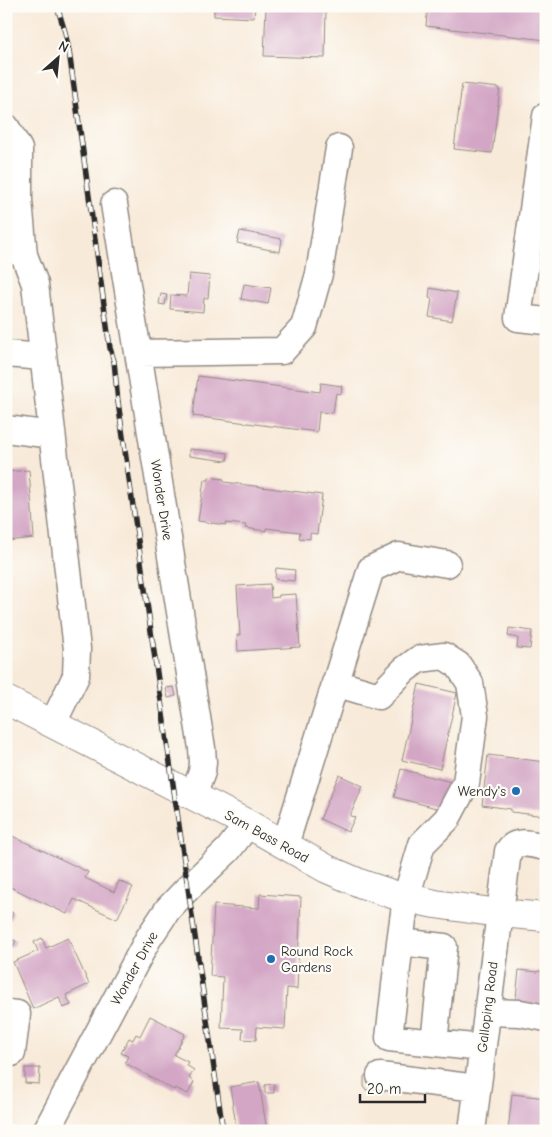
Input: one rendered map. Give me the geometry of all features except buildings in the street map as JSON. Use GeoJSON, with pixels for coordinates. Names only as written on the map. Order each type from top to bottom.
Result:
{"type":"FeatureCollection","features":[{"type":"Feature","properties":{"kind":"main road","name":"Sam Bass Road"},"geometry":{"type":"LineString","coordinates":[[7,702],[53,723],[248,824],[328,869],[362,884],[406,898],[435,904],[546,917]]}},
{"type":"Feature","properties":{"kind":"street"},"geometry":{"type":"LineString","coordinates":[[546,116],[518,318],[546,321]]}},
{"type":"Feature","properties":{"kind":"street"},"geometry":{"type":"LineString","coordinates":[[6,127],[19,149],[19,200],[15,251],[35,284],[77,649],[76,676],[53,723]]}},
{"type":"Feature","properties":{"kind":"street"},"geometry":{"type":"LineString","coordinates":[[138,353],[282,351],[304,327],[320,274],[339,148]]}},
{"type":"Feature","properties":{"kind":"street","name":"Wonder Drive"},"geometry":{"type":"LineString","coordinates":[[114,204],[202,748],[202,772],[193,796]]}},
{"type":"Feature","properties":{"kind":"street"},"geometry":{"type":"LineString","coordinates":[[6,354],[43,357]]}},
{"type":"Feature","properties":{"kind":"street"},"geometry":{"type":"LineString","coordinates":[[6,429],[52,435]]}},
{"type":"Feature","properties":{"kind":"street"},"geometry":{"type":"LineString","coordinates":[[285,845],[370,569],[399,556],[448,564]]}},
{"type":"Feature","properties":{"kind":"street"},"geometry":{"type":"LineString","coordinates":[[335,684],[379,696],[404,670],[419,659],[444,656],[458,665],[470,683],[475,716],[466,783],[447,820],[422,844],[406,898],[389,1038],[482,1048]]}},
{"type":"Feature","properties":{"kind":"street","name":"Wonder Drive"},"geometry":{"type":"LineString","coordinates":[[46,1131],[148,939],[168,910],[228,850],[248,824]]}},
{"type":"Feature","properties":{"kind":"street","name":"Galloping Road"},"geometry":{"type":"LineString","coordinates":[[472,1131],[508,851],[511,846],[518,843],[546,847]]}},
{"type":"Feature","properties":{"kind":"street"},"geometry":{"type":"LineString","coordinates":[[400,942],[444,947],[434,1043]]}},
{"type":"Feature","properties":{"kind":"street"},"geometry":{"type":"LineString","coordinates":[[6,1012],[17,1014],[12,1053]]}},
{"type":"Feature","properties":{"kind":"street"},"geometry":{"type":"LineString","coordinates":[[487,1012],[520,1013],[546,1018]]}},
{"type":"Feature","properties":{"kind":"street"},"geometry":{"type":"LineString","coordinates":[[380,1076],[477,1088]]}},
{"type":"Feature","properties":{"kind":"railway"},"geometry":{"type":"LineString","coordinates":[[57,6],[69,51],[223,1131]]}},
{"type":"Feature","properties":{"kind":"place","name":"Wendy's"},"geometry":{"type":"Point","coordinates":[516,791]}},
{"type":"Feature","properties":{"kind":"place","name":"Round Rock Gardens"},"geometry":{"type":"Point","coordinates":[271,959]}}]}
